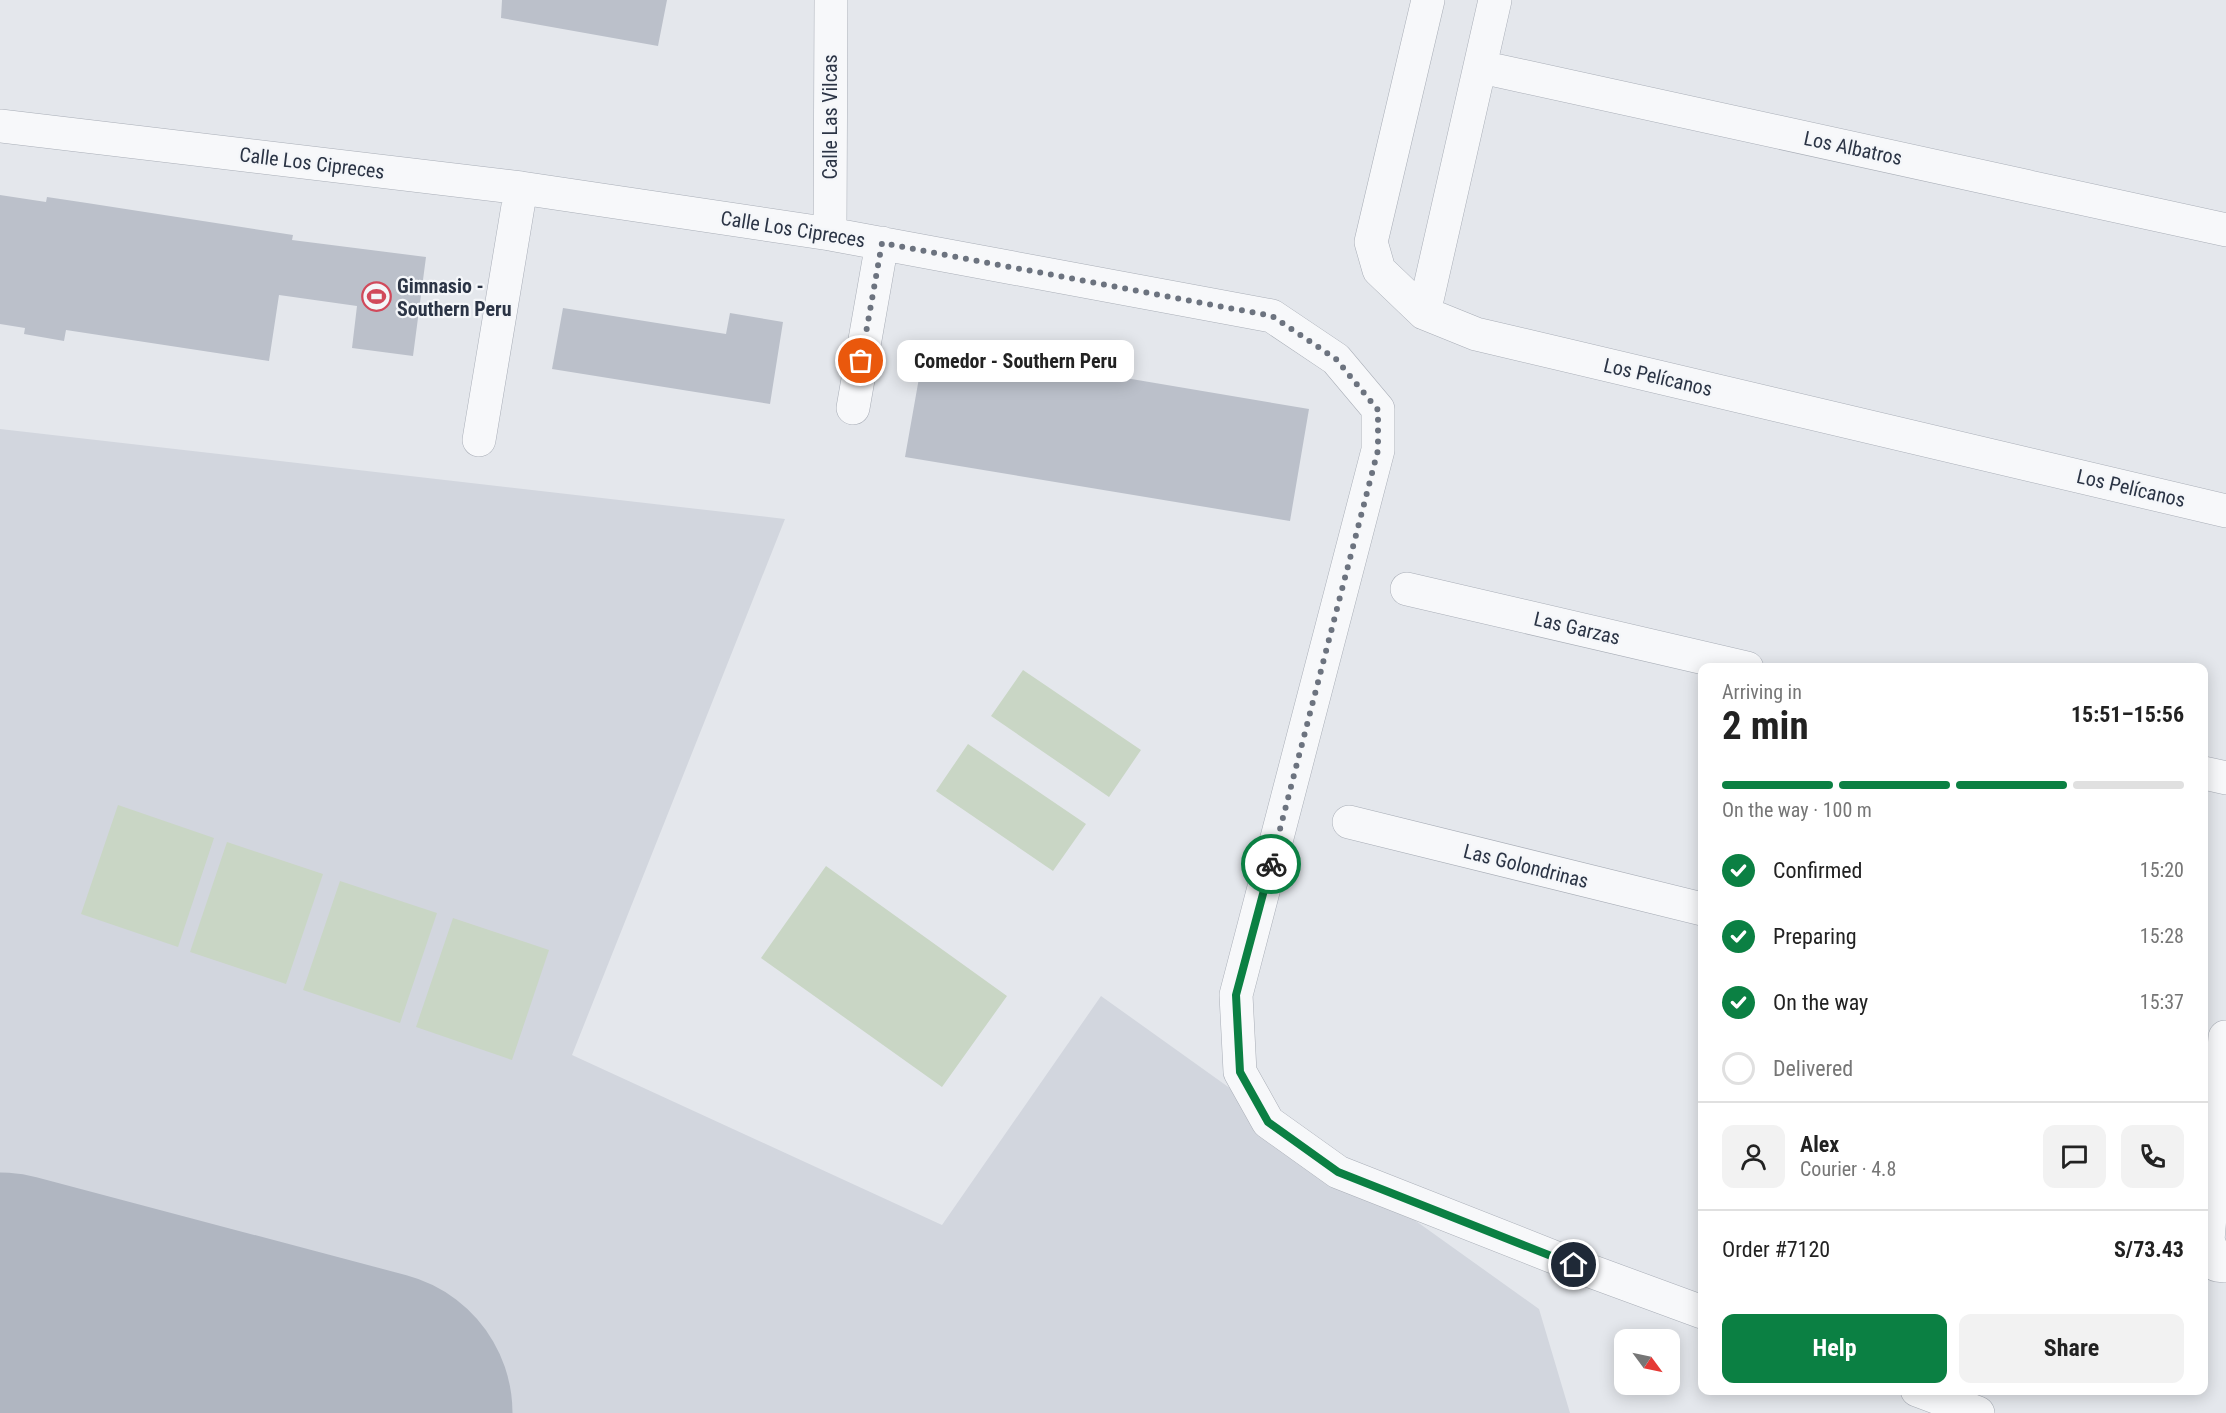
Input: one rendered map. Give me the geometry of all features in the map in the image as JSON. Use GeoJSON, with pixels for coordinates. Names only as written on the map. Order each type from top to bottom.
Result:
{"type":"FeatureCollection","features":[{"type":"Feature","properties":{"kind":"street","name":"Calle Las Vilcas"},"geometry":{"type":"LineString","coordinates":[[830,234],[831,0]]}},
{"type":"Feature","properties":{"kind":"street","name":"Los Pelícanos"},"geometry":{"type":"LineString","coordinates":[[1428,0],[1371,242],[1379,270],[1424,313],[1476,334],[2226,511]]}},
{"type":"Feature","properties":{"kind":"street"},"geometry":{"type":"LineString","coordinates":[[1424,313],[1495,0]]}},
{"type":"Feature","properties":{"kind":"street","name":"Los Albatros"},"geometry":{"type":"LineString","coordinates":[[1481,67],[2226,230]]}},
{"type":"Feature","properties":{"kind":"street","name":"Calle Los Cipreces"},"geometry":{"type":"LineString","coordinates":[[0,126],[521,188],[882,243],[1272,316],[1336,359],[1378,410],[1378,450],[1236,995],[1240,1072],[1268,1122],[1338,1172],[1574,1265],[1698,1311]]}},
{"type":"Feature","properties":{"kind":"street"},"geometry":{"type":"LineString","coordinates":[[478,440],[521,188]]}},
{"type":"Feature","properties":{"kind":"street"},"geometry":{"type":"LineString","coordinates":[[853,408],[882,243]]}},
{"type":"Feature","properties":{"kind":"street","name":"Las Garzas"},"geometry":{"type":"LineString","coordinates":[[1407,589],[1725,663]]}},
{"type":"Feature","properties":{"kind":"street"},"geometry":{"type":"LineString","coordinates":[[2208,774],[2226,778]]}},
{"type":"Feature","properties":{"kind":"street","name":"Las Golondrinas"},"geometry":{"type":"LineString","coordinates":[[1349,822],[1698,908]]}},
{"type":"Feature","properties":{"kind":"street"},"geometry":{"type":"LineString","coordinates":[[2218,1035],[2208,1240],[2217,1265],[2226,1266]]}},
{"type":"Feature","properties":{"kind":"street"},"geometry":{"type":"LineString","coordinates":[[1930,1395],[1978,1413]]}},
{"type":"Feature","properties":{"kind":"shaded area"},"geometry":{"type":"Polygon","coordinates":[[[0,429],[785,519],[572,1055],[942,1225],[1101,996],[1539,1309],[1570,1413],[0,1413],[0,429]]]}},
{"type":"Feature","properties":{"kind":"green space"},"geometry":{"type":"Polygon","coordinates":[[[1023,670],[1141,750],[1109,797],[991,716],[1023,670]]]}},
{"type":"Feature","properties":{"kind":"green space"},"geometry":{"type":"Polygon","coordinates":[[[968,744],[1086,824],[1053,871],[936,791],[968,744]]]}},
{"type":"Feature","properties":{"kind":"green space"},"geometry":{"type":"Polygon","coordinates":[[[118,805],[214,838],[178,947],[81,914],[118,805]]]}},
{"type":"Feature","properties":{"kind":"green space"},"geometry":{"type":"Polygon","coordinates":[[[227,842],[323,874],[286,984],[190,952],[227,842]]]}},
{"type":"Feature","properties":{"kind":"green space"},"geometry":{"type":"Polygon","coordinates":[[[826,866],[1007,996],[942,1087],[761,958],[826,866]]]}},
{"type":"Feature","properties":{"kind":"green space"},"geometry":{"type":"Polygon","coordinates":[[[340,881],[437,913],[400,1023],[303,990],[340,881]]]}},
{"type":"Feature","properties":{"kind":"green space"},"geometry":{"type":"Polygon","coordinates":[[[453,918],[549,950],[512,1060],[416,1027],[453,918]]]}},
{"type":"Feature","properties":{"kind":"building"},"geometry":{"type":"Polygon","coordinates":[[[502,0],[667,0],[658,46],[501,18],[502,0]]]}},
{"type":"Feature","properties":{"kind":"building"},"geometry":{"type":"Polygon","coordinates":[[[0,195],[46,202],[47,197],[293,235],[292,240],[426,257],[413,356],[352,348],[357,306],[279,295],[269,361],[66,330],[64,341],[24,334],[25,328],[0,324],[0,195]]]}},
{"type":"Feature","properties":{"kind":"building"},"geometry":{"type":"Polygon","coordinates":[[[563,308],[726,334],[730,313],[783,322],[770,404],[552,369],[563,308]]]}},
{"type":"Feature","properties":{"kind":"building"},"geometry":{"type":"Polygon","coordinates":[[[925,344],[1309,409],[1290,521],[905,457],[925,344]]]}},
{"type":"Feature","properties":{"kind":"runway"},"geometry":{"type":"LineString","coordinates":[[0,1315],[370,1413]]}},
{"type":"Feature","properties":{"kind":"way so far"},"geometry":{"type":"LineString","coordinates":[[861,361],[882,243],[1272,316],[1336,359],[1378,410],[1378,450],[1271,864]]}},
{"type":"Feature","properties":{"kind":"place","name":"Gimnasio - Southern Peru"},"geometry":{"type":"Point","coordinates":[376,297]}},
{"type":"Feature","properties":{"kind":"place","name":"Comedor - Southern Peru"},"geometry":{"type":"Point","coordinates":[861,361]}},
{"type":"Feature","properties":{"kind":"route"},"geometry":{"type":"LineString","coordinates":[[1271,864],[1236,995],[1240,1072],[1268,1122],[1338,1172],[1574,1265]]}}]}
